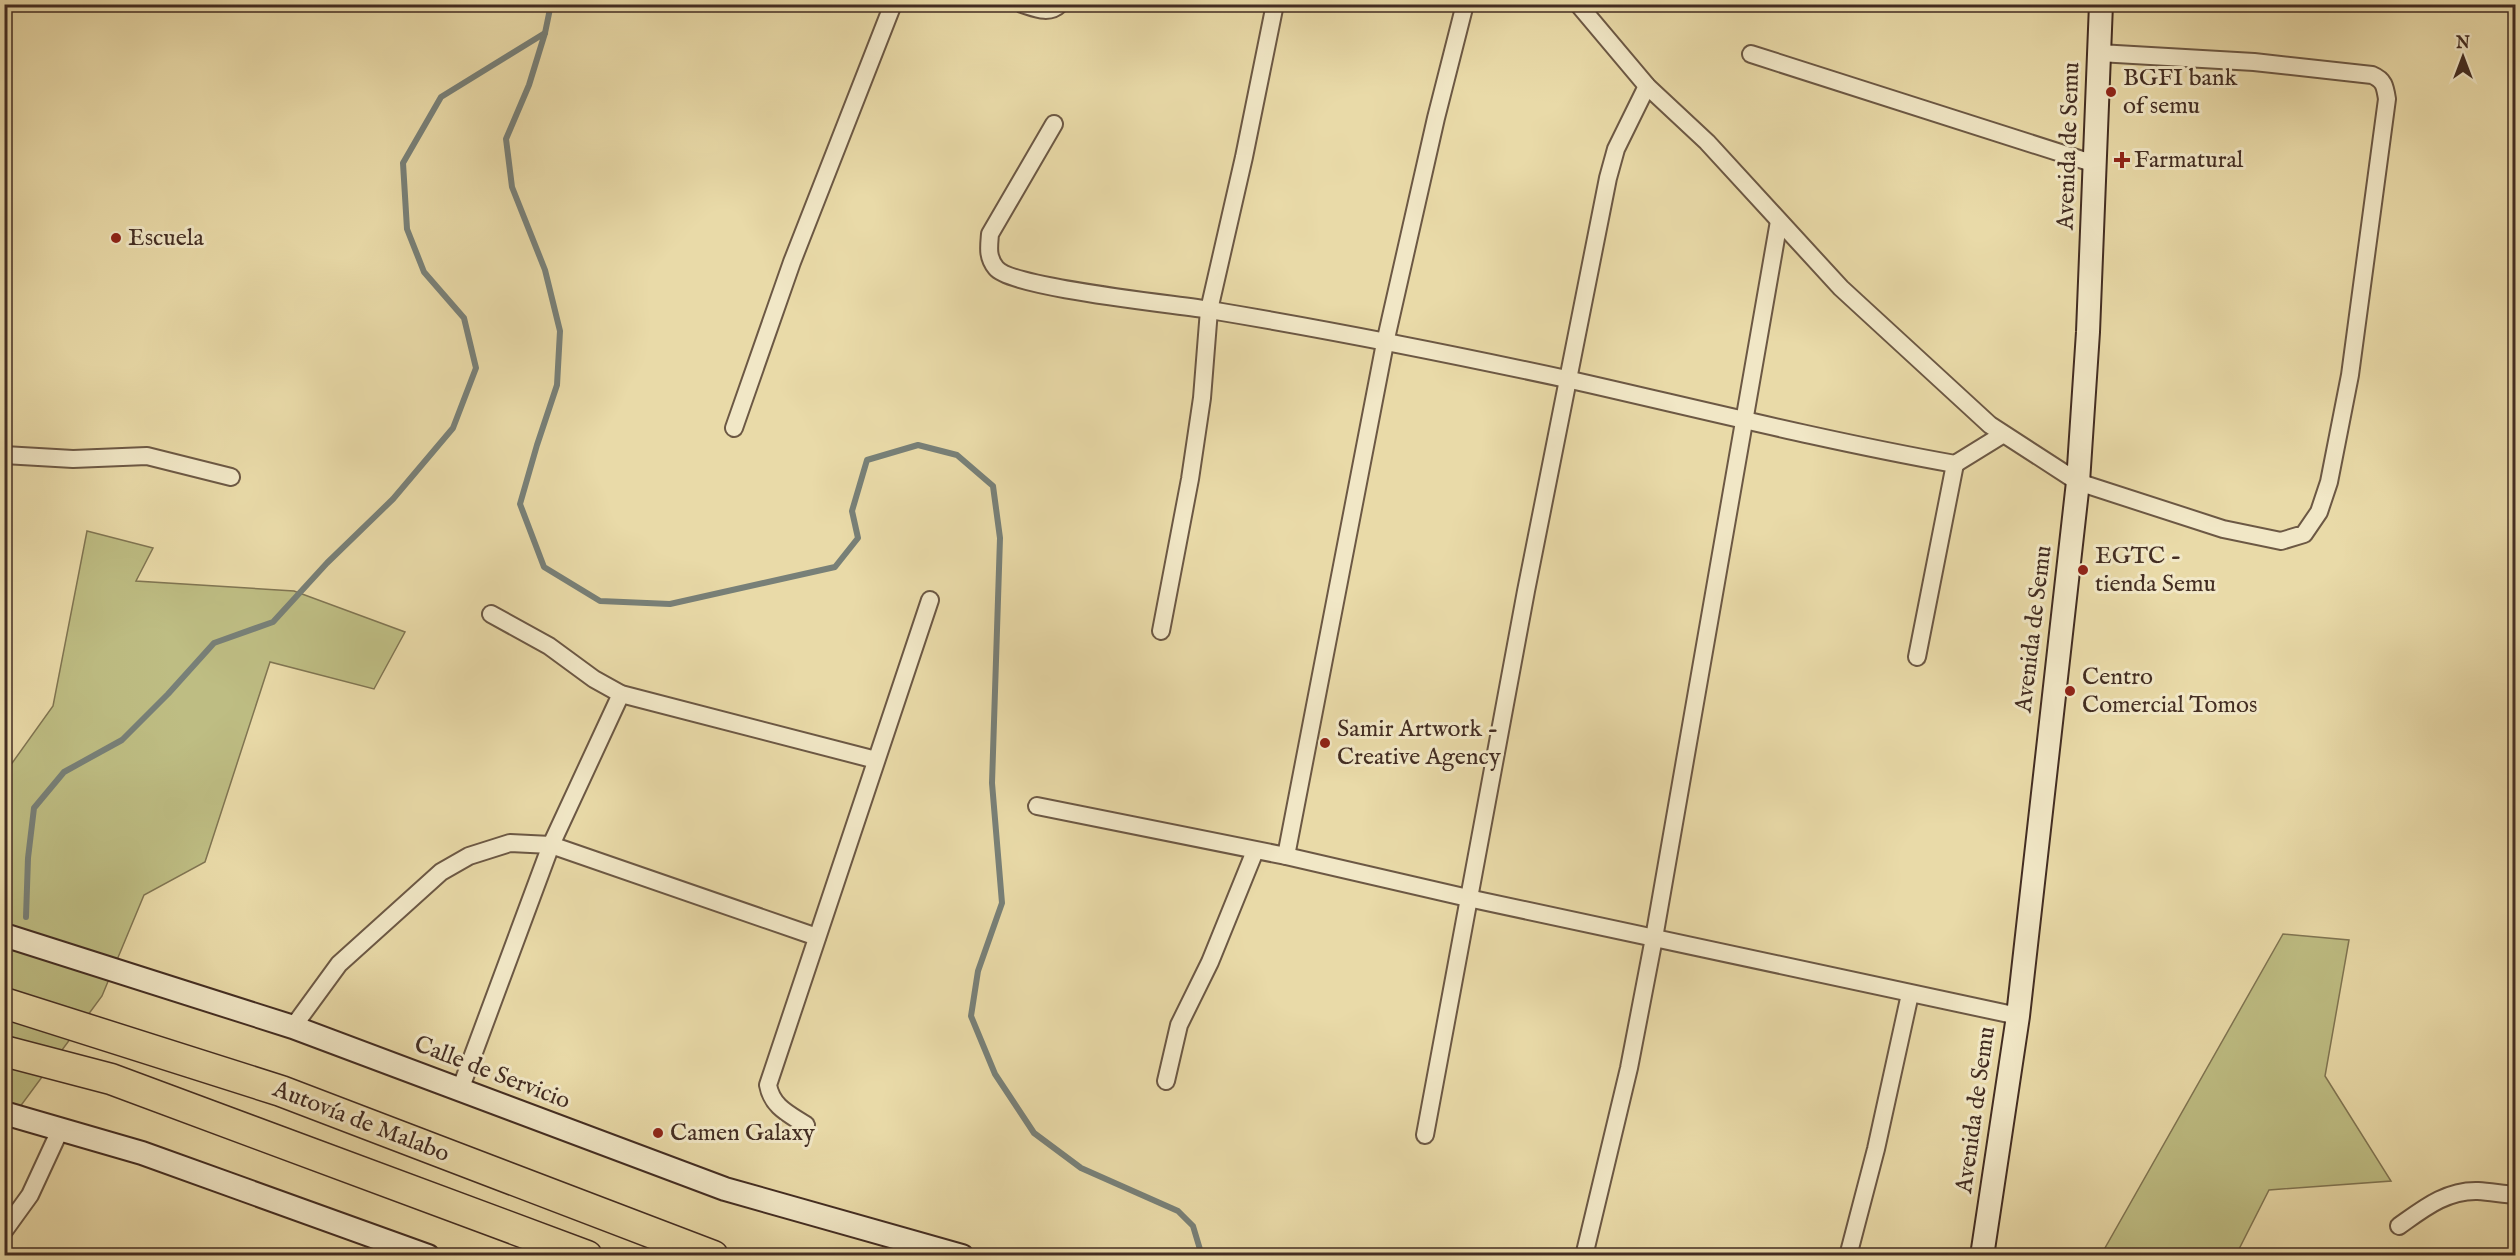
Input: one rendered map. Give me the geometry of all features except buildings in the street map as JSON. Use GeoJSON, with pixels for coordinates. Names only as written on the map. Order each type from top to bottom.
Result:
{"type":"FeatureCollection","features":[{"type":"Feature","properties":{"kind":"highway","name":"Autovía de Malabo"},"geometry":{"type":"LineString","coordinates":[[4,1003],[281,1091],[712,1256]]}},
{"type":"Feature","properties":{"kind":"highway","name":"Autovía de Malabo"},"geometry":{"type":"LineString","coordinates":[[4,1051],[111,1079],[587,1256]]}},
{"type":"Feature","properties":{"kind":"street"},"geometry":{"type":"LineString","coordinates":[[734,429],[792,262],[893,4]]}},
{"type":"Feature","properties":{"kind":"street"},"geometry":{"type":"LineString","coordinates":[[1022,4],[1045,11],[1056,9],[1060,4]]}},
{"type":"Feature","properties":{"kind":"street"},"geometry":{"type":"LineString","coordinates":[[1161,631],[1191,479],[1202,398],[1209,310],[1244,157],[1275,4]]}},
{"type":"Feature","properties":{"kind":"street"},"geometry":{"type":"LineString","coordinates":[[1286,856],[1385,344],[1436,117],[1465,4]]}},
{"type":"Feature","properties":{"kind":"street"},"geometry":{"type":"LineString","coordinates":[[1578,4],[1647,86],[1707,142],[1841,288],[2002,435],[2078,482],[2223,529],[2281,542],[2304,534],[2319,512],[2329,482],[2350,375],[2387,99],[2385,85],[2380,78],[2372,75],[2254,62],[2099,53]]}},
{"type":"Feature","properties":{"kind":"street","name":"Avenida de Semu"},"geometry":{"type":"LineString","coordinates":[[1982,1256],[2018,1016],[2078,482],[2088,332],[2101,4]]}},
{"type":"Feature","properties":{"kind":"street"},"geometry":{"type":"LineString","coordinates":[[1752,54],[2095,164]]}},
{"type":"Feature","properties":{"kind":"street"},"geometry":{"type":"LineString","coordinates":[[1425,1135],[1468,898],[1608,178],[1616,149],[1647,86]]}},
{"type":"Feature","properties":{"kind":"street"},"geometry":{"type":"LineString","coordinates":[[1054,124],[990,234],[988,253],[997,270],[1031,284],[1209,310],[1385,344],[1568,380],[1891,453],[1955,464],[2002,435]]}},
{"type":"Feature","properties":{"kind":"street"},"geometry":{"type":"LineString","coordinates":[[1584,1256],[1629,1068],[1654,938],[1779,221]]}},
{"type":"Feature","properties":{"kind":"street"},"geometry":{"type":"LineString","coordinates":[[4,455],[73,459],[147,456],[231,477]]}},
{"type":"Feature","properties":{"kind":"street"},"geometry":{"type":"LineString","coordinates":[[1917,657],[1955,464]]}},
{"type":"Feature","properties":{"kind":"street"},"geometry":{"type":"LineString","coordinates":[[806,1125],[775,1105],[768,1085],[930,600]]}},
{"type":"Feature","properties":{"kind":"street"},"geometry":{"type":"LineString","coordinates":[[491,614],[549,646],[594,679],[621,694],[876,760]]}},
{"type":"Feature","properties":{"kind":"street"},"geometry":{"type":"LineString","coordinates":[[460,1090],[551,845],[621,694]]}},
{"type":"Feature","properties":{"kind":"street"},"geometry":{"type":"LineString","coordinates":[[1037,806],[1286,856],[1468,898],[2018,1016]]}},
{"type":"Feature","properties":{"kind":"street"},"geometry":{"type":"LineString","coordinates":[[293,1027],[339,964],[441,872],[469,856],[510,843],[551,845],[817,937]]}},
{"type":"Feature","properties":{"kind":"street"},"geometry":{"type":"LineString","coordinates":[[1166,1081],[1179,1025],[1210,962],[1255,851]]}},
{"type":"Feature","properties":{"kind":"street","name":"Calle de Servicio"},"geometry":{"type":"LineString","coordinates":[[4,935],[293,1027],[725,1189],[962,1256]]}},
{"type":"Feature","properties":{"kind":"street"},"geometry":{"type":"LineString","coordinates":[[1848,1256],[1876,1149],[1910,994]]}},
{"type":"Feature","properties":{"kind":"street"},"geometry":{"type":"LineString","coordinates":[[4,1113],[61,1128],[220,1179],[428,1256]]}},
{"type":"Feature","properties":{"kind":"street"},"geometry":{"type":"LineString","coordinates":[[4,1232],[30,1195],[61,1128]]}},
{"type":"Feature","properties":{"kind":"street"},"geometry":{"type":"LineString","coordinates":[[2399,1226],[2433,1202],[2452,1194],[2476,1191],[2516,1195]]}},
{"type":"Feature","properties":{"kind":"shaded area"},"geometry":{"type":"Polygon","coordinates":[[[87,531],[153,548],[136,581],[294,591],[405,632],[374,689],[270,662],[205,862],[144,895],[102,996],[5,1127],[5,773],[53,706],[87,531]]]}},
{"type":"Feature","properties":{"kind":"shaded area"},"geometry":{"type":"Polygon","coordinates":[[[2283,934],[2349,940],[2325,1076],[2391,1181],[2269,1190],[2236,1255],[2101,1255],[2283,934]]]}},
{"type":"Feature","properties":{"kind":"waterway"},"geometry":{"type":"LineString","coordinates":[[551,4],[545,33],[529,85],[506,139],[512,187],[545,270],[560,331],[557,385],[520,504],[544,567],[600,601],[670,604],[835,567],[858,538],[852,511],[867,460],[918,445],[957,455],[993,486],[1000,538],[992,783],[1002,903],[978,971],[971,1016],[995,1074],[1034,1133],[1081,1168],[1178,1211],[1193,1226],[1202,1256]]}},
{"type":"Feature","properties":{"kind":"waterway"},"geometry":{"type":"LineString","coordinates":[[26,917],[28,858],[34,808],[64,772],[122,740],[214,643],[273,622],[327,563],[393,499],[453,428],[476,368],[464,318],[424,272],[407,229],[403,163],[441,97],[545,33]]}},
{"type":"Feature","properties":{"kind":"place","name":"BGFI bank of semu"},"geometry":{"type":"Point","coordinates":[2111,92]}},
{"type":"Feature","properties":{"kind":"place","name":"Farmatural"},"geometry":{"type":"Point","coordinates":[2122,160]}},
{"type":"Feature","properties":{"kind":"place","name":"Escuela"},"geometry":{"type":"Point","coordinates":[116,238]}},
{"type":"Feature","properties":{"kind":"place","name":"EGTC - tienda Semu"},"geometry":{"type":"Point","coordinates":[2083,570]}},
{"type":"Feature","properties":{"kind":"place","name":"Centro Comercial Tomos"},"geometry":{"type":"Point","coordinates":[2070,691]}},
{"type":"Feature","properties":{"kind":"place","name":"Samir Artwork - Creative Agency"},"geometry":{"type":"Point","coordinates":[1325,743]}},
{"type":"Feature","properties":{"kind":"place","name":"Camen Galaxy"},"geometry":{"type":"Point","coordinates":[658,1133]}}]}
